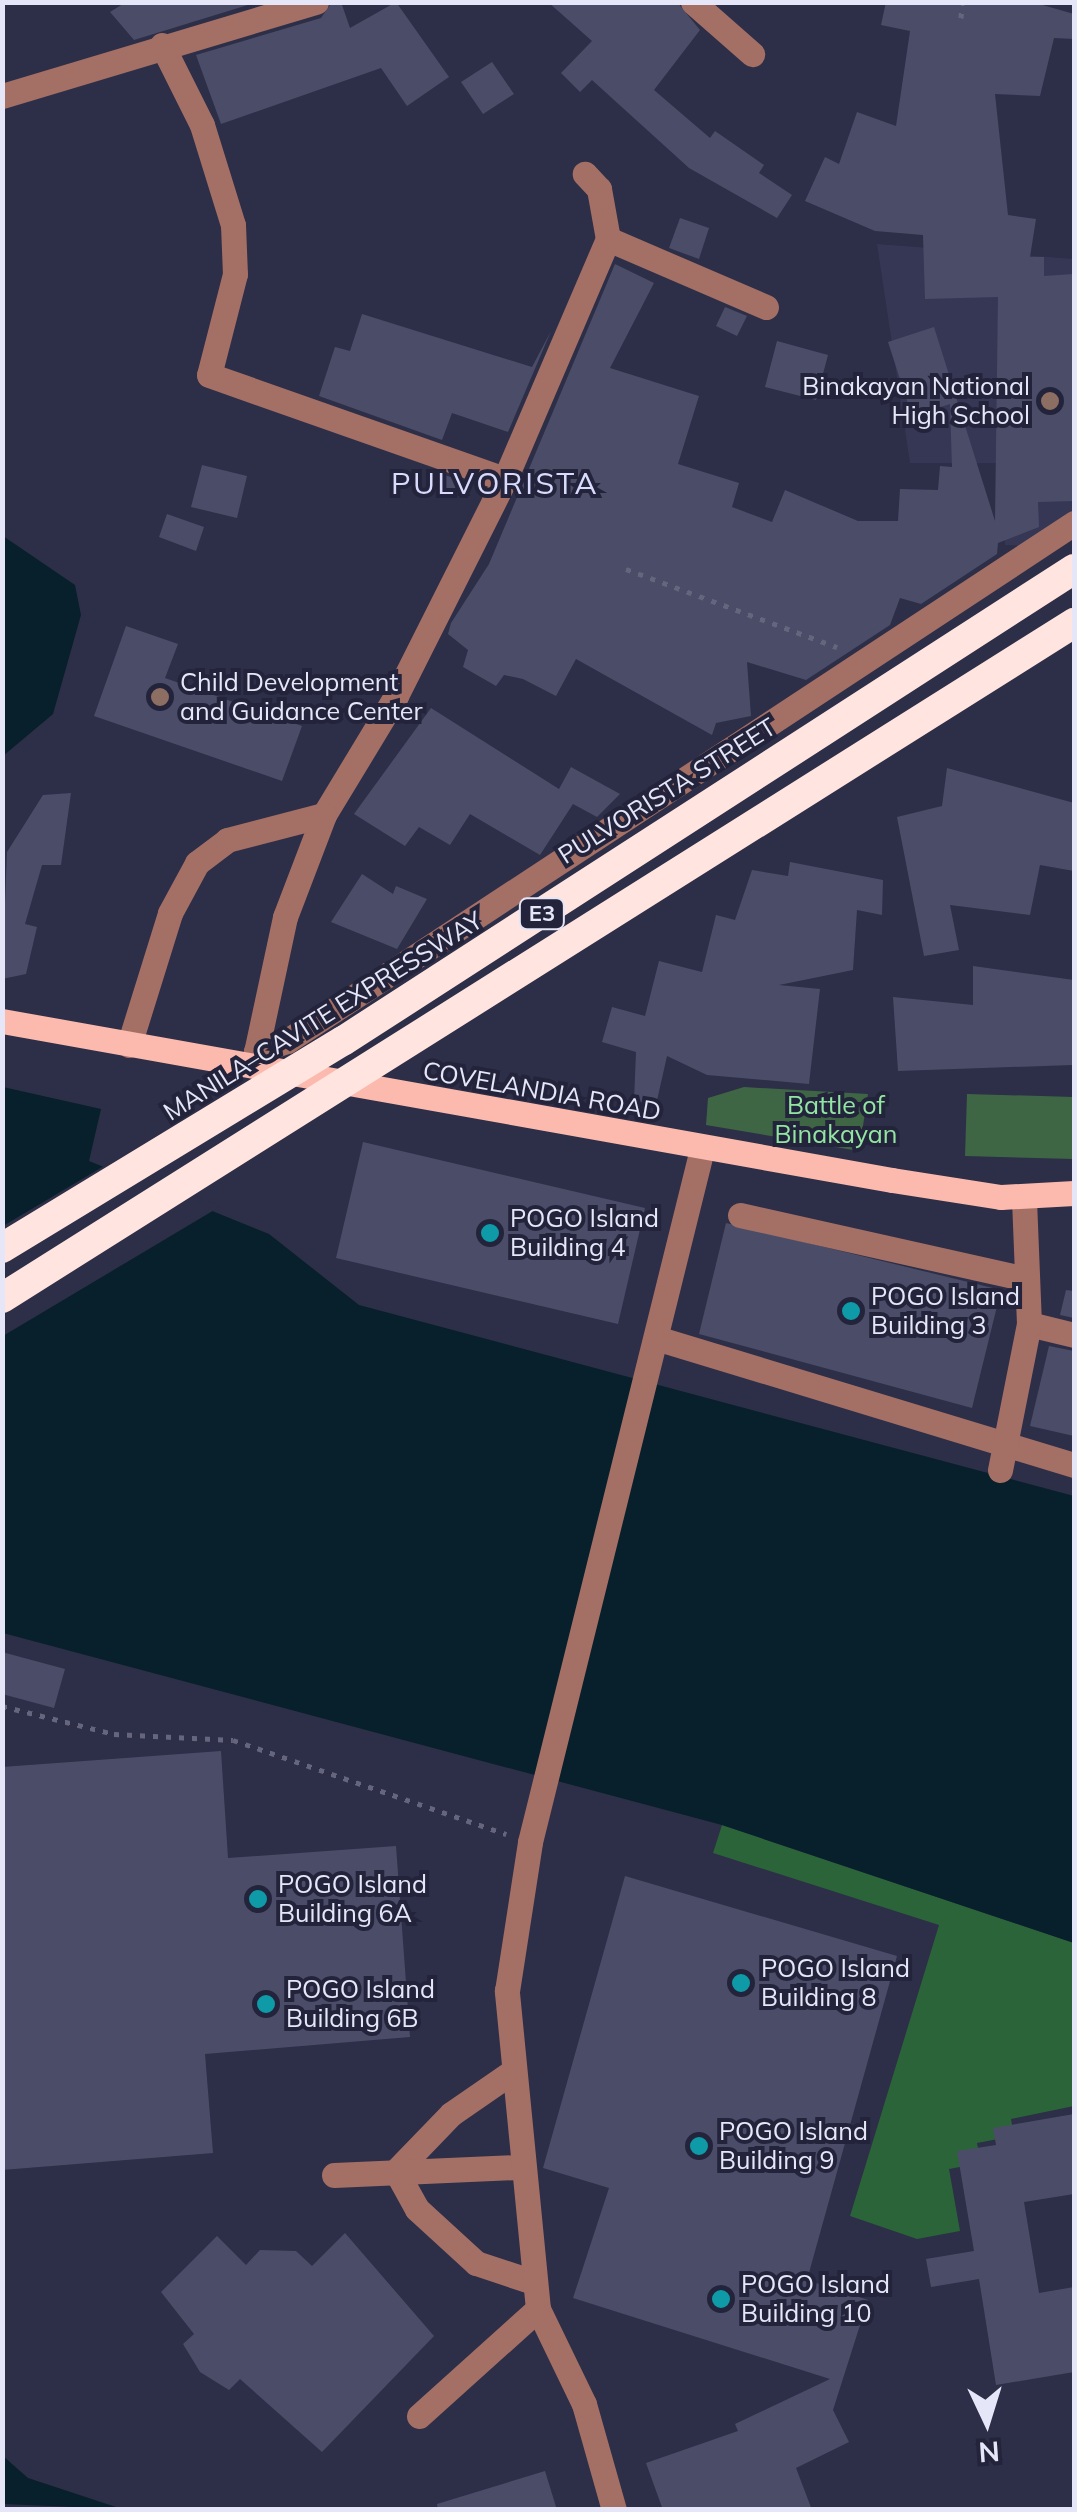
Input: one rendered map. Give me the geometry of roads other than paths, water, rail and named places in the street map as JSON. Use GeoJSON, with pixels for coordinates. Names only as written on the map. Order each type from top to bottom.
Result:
{"type":"FeatureCollection","features":[{"type":"Feature","properties":{"kind":"highway","name":"MANILA–CAVITE EXPRESSWAY"},"geometry":{"type":"LineString","coordinates":[[2,1248],[343,1041],[1074,569]]}},
{"type":"Feature","properties":{"kind":"highway","name":"E3"},"geometry":{"type":"LineString","coordinates":[[2,1298],[1074,623]]}},
{"type":"Feature","properties":{"kind":"main road","name":"COVELANDIA ROAD"},"geometry":{"type":"LineString","coordinates":[[2,1021],[129,1045],[254,1058],[702,1150],[1024,1197],[1074,1193]]}},
{"type":"Feature","properties":{"kind":"street"},"geometry":{"type":"LineString","coordinates":[[2,96],[162,44],[316,2]]}},
{"type":"Feature","properties":{"kind":"street"},"geometry":{"type":"LineString","coordinates":[[693,2],[752,54]]}},
{"type":"Feature","properties":{"kind":"street"},"geometry":{"type":"LineString","coordinates":[[162,44],[202,125],[233,225],[235,274],[209,374],[506,479]]}},
{"type":"Feature","properties":{"kind":"street"},"geometry":{"type":"LineString","coordinates":[[254,1058],[286,917],[324,815],[396,696],[506,479],[608,239],[599,189],[584,174]]}},
{"type":"Feature","properties":{"kind":"street"},"geometry":{"type":"LineString","coordinates":[[608,239],[766,308]]}},
{"type":"Feature","properties":{"kind":"street","name":"PULVORISTA STREET"},"geometry":{"type":"LineString","coordinates":[[254,1058],[287,1041],[872,660],[1074,523]]}},
{"type":"Feature","properties":{"kind":"street"},"geometry":{"type":"LineString","coordinates":[[129,1045],[170,913],[197,864],[227,840],[324,815]]}},
{"type":"Feature","properties":{"kind":"street"},"geometry":{"type":"LineString","coordinates":[[614,2510],[584,2404],[538,2309],[509,2074],[507,1991],[530,1842],[702,1150]]}},
{"type":"Feature","properties":{"kind":"street"},"geometry":{"type":"LineString","coordinates":[[1001,1458],[1029,1324],[1024,1197]]}},
{"type":"Feature","properties":{"kind":"street"},"geometry":{"type":"LineString","coordinates":[[740,1215],[1026,1279]]}},
{"type":"Feature","properties":{"kind":"street"},"geometry":{"type":"LineString","coordinates":[[1029,1324],[1074,1334]]}},
{"type":"Feature","properties":{"kind":"street"},"geometry":{"type":"LineString","coordinates":[[656,1338],[1001,1458],[1074,1465]]}},
{"type":"Feature","properties":{"kind":"street"},"geometry":{"type":"LineString","coordinates":[[396,2171],[452,2114],[509,2074]]}},
{"type":"Feature","properties":{"kind":"street"},"geometry":{"type":"LineString","coordinates":[[334,2176],[519,2167]]}},
{"type":"Feature","properties":{"kind":"street"},"geometry":{"type":"LineString","coordinates":[[396,2171],[417,2210],[476,2263],[533,2282]]}},
{"type":"Feature","properties":{"kind":"street"},"geometry":{"type":"LineString","coordinates":[[419,2416],[538,2309]]}},
{"type":"Feature","properties":{"kind":"place","name":"Binakayan National High School"},"geometry":{"type":"Point","coordinates":[1050,401]}},
{"type":"Feature","properties":{"kind":"place","name":"Child Development and Guidance Center"},"geometry":{"type":"Point","coordinates":[160,697]}},
{"type":"Feature","properties":{"kind":"place","name":"POGO Island Building 4"},"geometry":{"type":"Point","coordinates":[490,1233]}},
{"type":"Feature","properties":{"kind":"place","name":"POGO Island Building 3"},"geometry":{"type":"Point","coordinates":[851,1311]}},
{"type":"Feature","properties":{"kind":"place","name":"POGO Island Building 6A"},"geometry":{"type":"Point","coordinates":[258,1899]}},
{"type":"Feature","properties":{"kind":"place","name":"POGO Island Building 8"},"geometry":{"type":"Point","coordinates":[741,1983]}},
{"type":"Feature","properties":{"kind":"place","name":"POGO Island Building 6B"},"geometry":{"type":"Point","coordinates":[266,2004]}},
{"type":"Feature","properties":{"kind":"place","name":"POGO Island Building 9"},"geometry":{"type":"Point","coordinates":[699,2146]}},
{"type":"Feature","properties":{"kind":"place","name":"POGO Island Building 10"},"geometry":{"type":"Point","coordinates":[721,2299]}},
{"type":"Feature","properties":{"kind":"district","name":"PULVORISTA"},"geometry":{"type":"Point","coordinates":[495,483]}},
{"type":"Feature","properties":{"kind":"park label","name":"Battle of Binakayan"},"geometry":{"type":"Point","coordinates":[836,1120]}}]}
